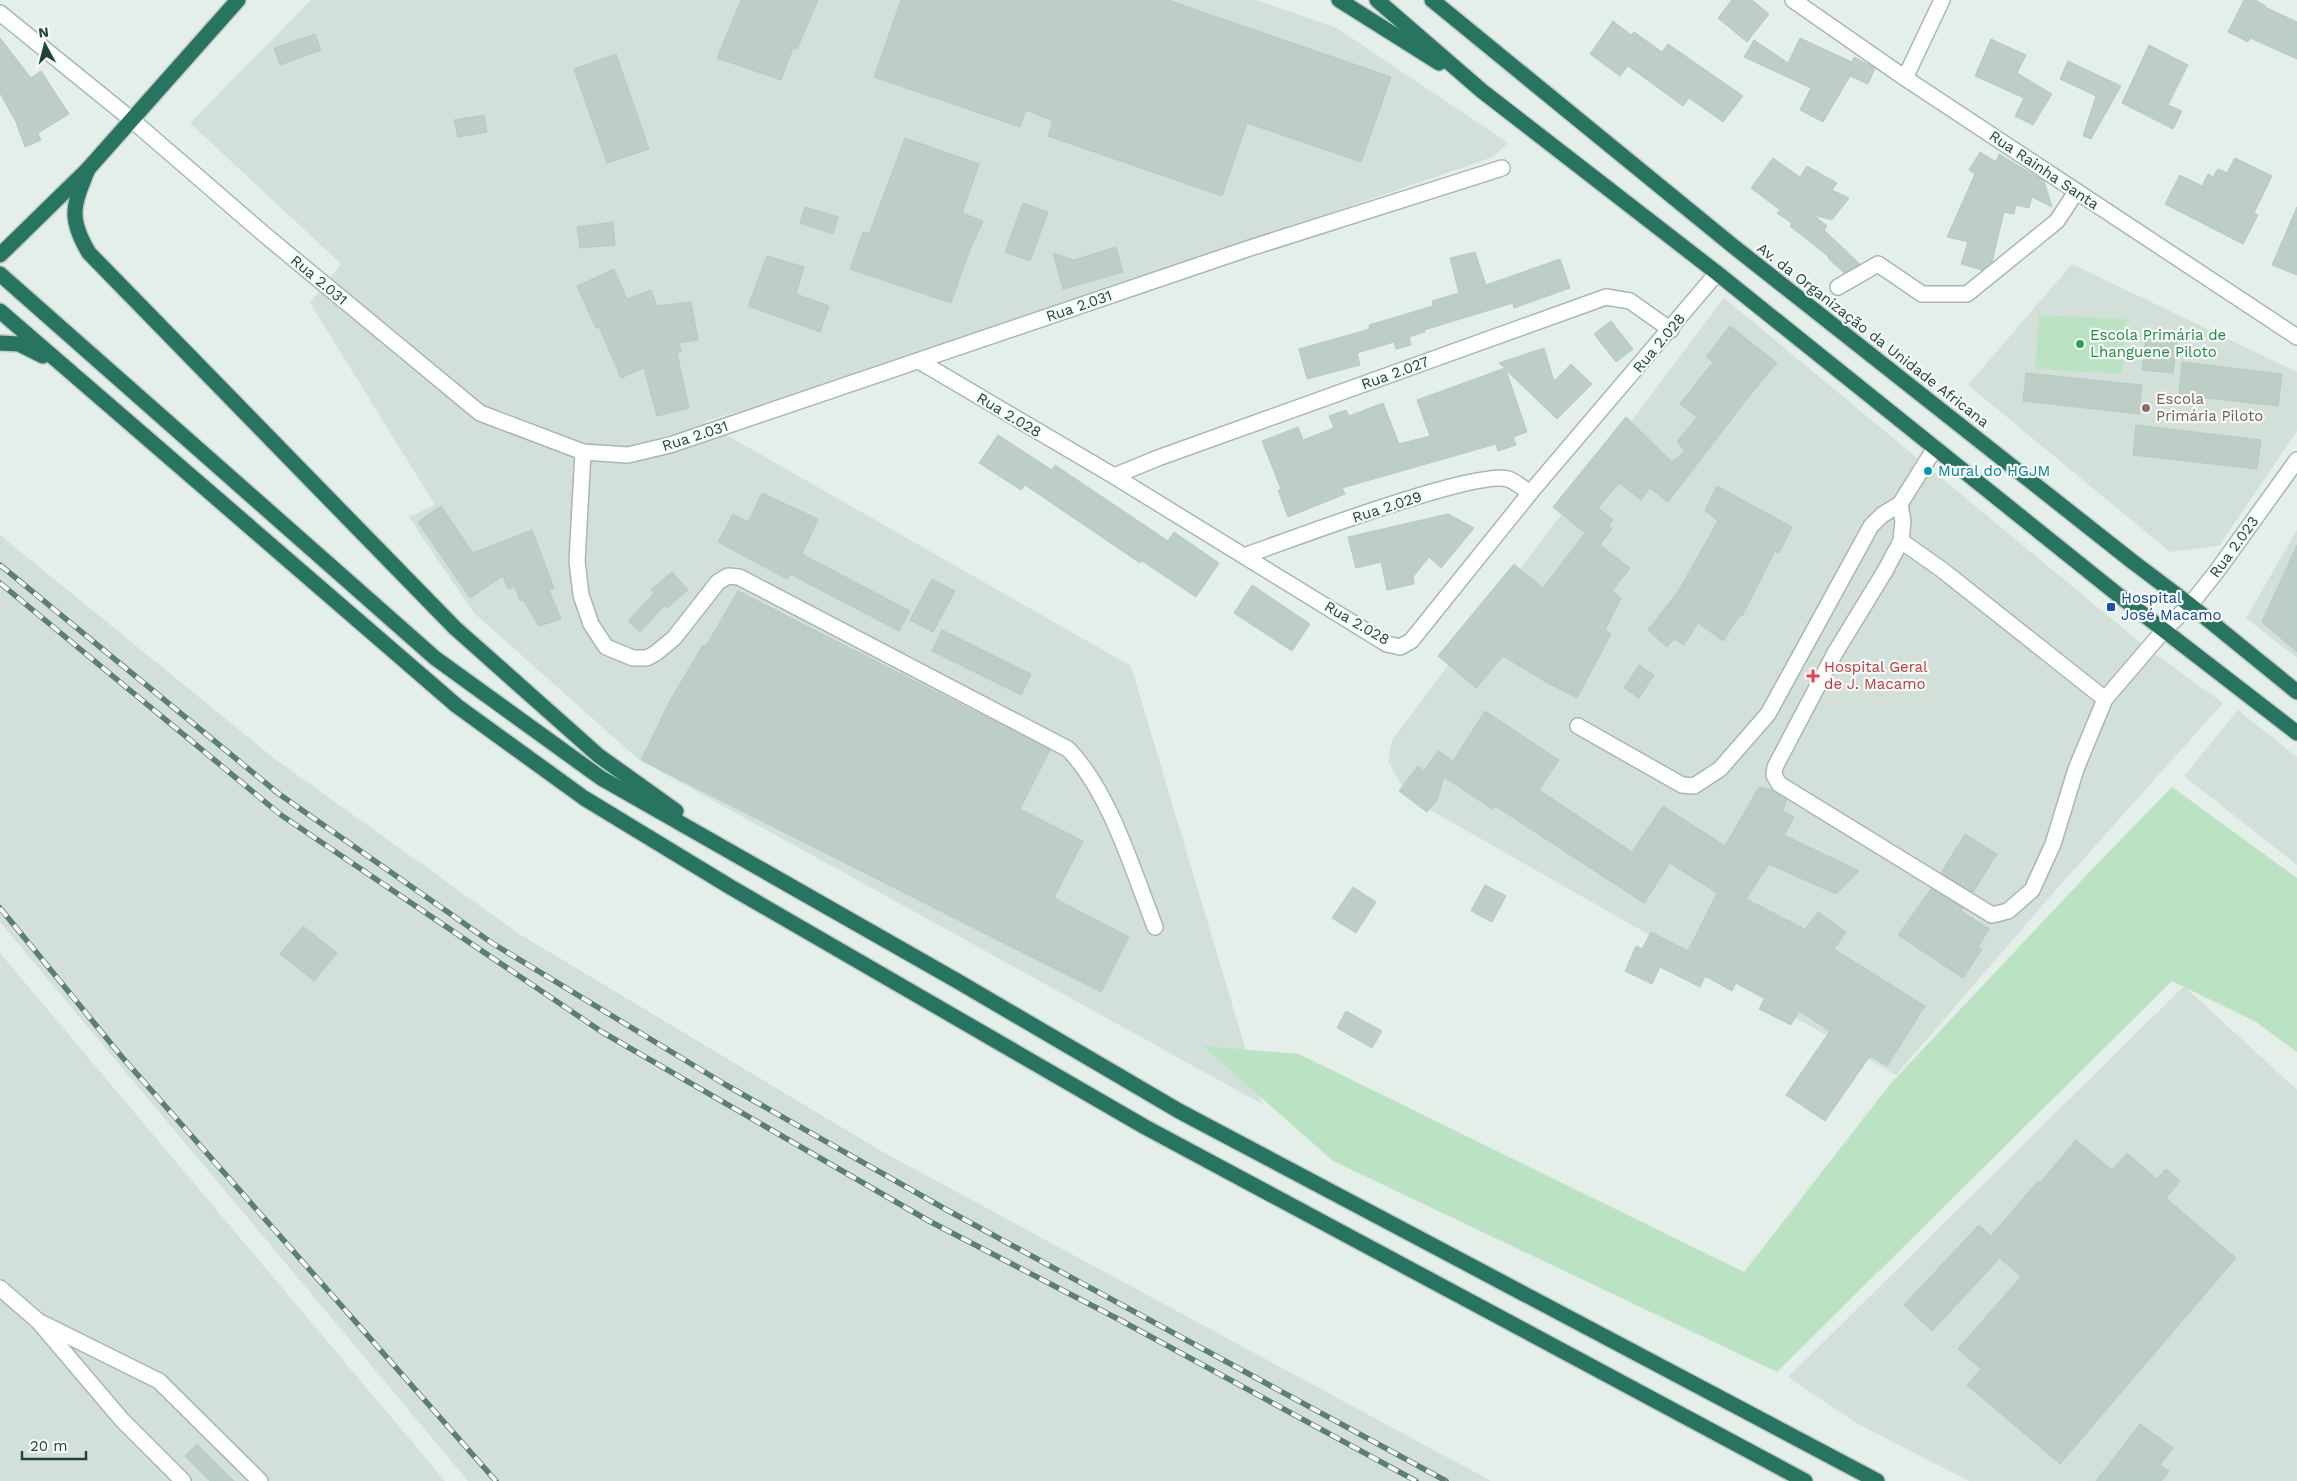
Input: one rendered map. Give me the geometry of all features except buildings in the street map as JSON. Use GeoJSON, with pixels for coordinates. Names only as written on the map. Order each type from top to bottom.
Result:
{"type":"FeatureCollection","features":[{"type":"Feature","properties":{"kind":"highway"},"geometry":{"type":"LineString","coordinates":[[0,255],[88,169],[238,0]]}},
{"type":"Feature","properties":{"kind":"highway"},"geometry":{"type":"LineString","coordinates":[[1338,0],[1482,90]]}},
{"type":"Feature","properties":{"kind":"highway"},"geometry":{"type":"LineString","coordinates":[[1377,0],[1482,90],[1717,273],[2117,594],[2165,629],[2297,733]]}},
{"type":"Feature","properties":{"kind":"highway","name":"Av. da Organização da Unidade Africana"},"geometry":{"type":"LineString","coordinates":[[1432,0],[1733,246],[2125,556],[2190,605],[2297,692]]}},
{"type":"Feature","properties":{"kind":"highway"},"geometry":{"type":"LineString","coordinates":[[88,169],[76,200],[75,224],[89,253],[455,628],[599,756],[744,860]]}},
{"type":"Feature","properties":{"kind":"highway"},"geometry":{"type":"LineString","coordinates":[[0,274],[435,658],[601,778],[1179,1111],[1877,1481]]}},
{"type":"Feature","properties":{"kind":"highway"},"geometry":{"type":"LineString","coordinates":[[0,312],[457,706],[584,798],[732,888],[1145,1127],[1805,1481]]}},
{"type":"Feature","properties":{"kind":"highway"},"geometry":{"type":"LineString","coordinates":[[0,343],[18,344],[64,367]]}},
{"type":"Feature","properties":{"kind":"street","name":"Rua Rainha Santa"},"geometry":{"type":"LineString","coordinates":[[1794,0],[1905,78],[2297,337]]}},
{"type":"Feature","properties":{"kind":"street"},"geometry":{"type":"LineString","coordinates":[[1905,78],[1942,0]]}},
{"type":"Feature","properties":{"kind":"street","name":"Rua 2.031"},"geometry":{"type":"LineString","coordinates":[[0,13],[132,120],[265,235],[480,414],[583,452],[628,455],[670,445],[1247,249],[1502,168]]}},
{"type":"Feature","properties":{"kind":"street"},"geometry":{"type":"LineString","coordinates":[[1838,287],[1878,264],[1922,294],[1967,294],[2057,220],[2076,192]]}},
{"type":"Feature","properties":{"kind":"street","name":"Rua 2.028"},"geometry":{"type":"LineString","coordinates":[[918,362],[1114,476],[1387,644],[1400,647],[1412,641],[1530,493],[1671,330],[1717,273]]}},
{"type":"Feature","properties":{"kind":"street","name":"Rua 2.027"},"geometry":{"type":"LineString","coordinates":[[1114,476],[1606,298],[1630,301],[1671,330]]}},
{"type":"Feature","properties":{"kind":"street"},"geometry":{"type":"LineString","coordinates":[[1578,726],[1682,785],[1694,786],[1702,783],[1720,769],[1768,714],[1871,526],[1882,515],[1900,504],[1935,448]]}},
{"type":"Feature","properties":{"kind":"street"},"geometry":{"type":"LineString","coordinates":[[583,452],[577,561],[580,595],[591,624],[606,647],[633,658],[647,658],[674,638],[718,582],[728,576],[739,577],[1068,749],[1085,769],[1112,818],[1155,927]]}},
{"type":"Feature","properties":{"kind":"street","name":"Rua 2.023"},"geometry":{"type":"LineString","coordinates":[[1901,541],[1886,571],[1835,653],[1775,767],[1774,776],[1780,784],[1992,915],[2008,911],[2032,890],[2054,844],[2076,769],[2104,699],[2165,629],[2190,605],[2217,571],[2297,460]]}},
{"type":"Feature","properties":{"kind":"street","name":"Rua 2.029"},"geometry":{"type":"LineString","coordinates":[[1244,556],[1390,506],[1468,482],[1487,479],[1508,479],[1530,493]]}},
{"type":"Feature","properties":{"kind":"street"},"geometry":{"type":"LineString","coordinates":[[1900,504],[1903,521],[1901,541],[1941,569],[2104,699]]}},
{"type":"Feature","properties":{"kind":"street"},"geometry":{"type":"LineString","coordinates":[[0,1288],[38,1322],[122,1420],[183,1481]]}},
{"type":"Feature","properties":{"kind":"street"},"geometry":{"type":"LineString","coordinates":[[38,1322],[159,1382],[260,1481]]}},
{"type":"Feature","properties":{"kind":"shaded area"},"geometry":{"type":"Polygon","coordinates":[[[311,0],[1256,0],[1337,28],[1508,143],[1493,157],[911,358],[704,422],[1131,666],[1262,1104],[638,759],[473,612],[409,517],[435,505],[310,303],[341,264],[190,123],[311,0]]]}},
{"type":"Feature","properties":{"kind":"shaded area","name":"Escola Primária Piloto"},"geometry":{"type":"Polygon","coordinates":[[[2072,264],[2297,372],[2297,431],[2219,546],[2170,552],[1968,385],[2072,264]]]}},
{"type":"Feature","properties":{"kind":"shaded area","name":"Hospital Geral de J. Macamo"},"geometry":{"type":"Polygon","coordinates":[[[1724,298],[2148,649],[2223,703],[2054,892],[1896,1075],[1409,798],[1388,761],[1392,740],[1724,298]]]}},
{"type":"Feature","properties":{"kind":"shaded area"},"geometry":{"type":"Polygon","coordinates":[[[2297,530],[2297,658],[2246,618],[2297,530]]]}},
{"type":"Feature","properties":{"kind":"shaded area"},"geometry":{"type":"Polygon","coordinates":[[[0,535],[275,759],[521,935],[883,1152],[1491,1481],[468,1481],[0,922],[0,535]]]}},
{"type":"Feature","properties":{"kind":"shaded area"},"geometry":{"type":"Polygon","coordinates":[[[2238,710],[2297,757],[2297,865],[2184,776],[2238,710]]]}},
{"type":"Feature","properties":{"kind":"shaded area"},"geometry":{"type":"Polygon","coordinates":[[[0,953],[445,1481],[0,1481],[0,953]]]}},
{"type":"Feature","properties":{"kind":"shaded area"},"geometry":{"type":"Polygon","coordinates":[[[2184,986],[2297,1090],[2297,1481],[1969,1481],[1856,1423],[1788,1377],[2184,986]]]}},
{"type":"Feature","properties":{"kind":"green space","name":"Escola Primária de Lhanguene Piloto"},"geometry":{"type":"Polygon","coordinates":[[[2039,315],[2126,319],[2122,374],[2035,369],[2039,315]]]}},
{"type":"Feature","properties":{"kind":"green space"},"geometry":{"type":"Polygon","coordinates":[[[2172,787],[2297,878],[2297,1052],[2256,1022],[2172,981],[1777,1372],[1333,1161],[1203,1046],[1299,1054],[1744,1272],[1891,1083],[2172,787]]]}},
{"type":"Feature","properties":{"kind":"railway"},"geometry":{"type":"LineString","coordinates":[[0,565],[279,794],[492,943],[726,1085],[947,1210],[1446,1481]]}},
{"type":"Feature","properties":{"kind":"railway"},"geometry":{"type":"LineString","coordinates":[[0,583],[281,815],[602,1032],[929,1221],[1120,1320],[1416,1481]]}},
{"type":"Feature","properties":{"kind":"railway"},"geometry":{"type":"LineString","coordinates":[[0,908],[122,1057],[496,1481]]}},
{"type":"Feature","properties":{"kind":"place","name":"Escola Primária de Lhanguene Piloto"},"geometry":{"type":"Point","coordinates":[2080,344]}},
{"type":"Feature","properties":{"kind":"place","name":"Escola Primária Piloto"},"geometry":{"type":"Point","coordinates":[2146,408]}},
{"type":"Feature","properties":{"kind":"place","name":"Mural do HGJM"},"geometry":{"type":"Point","coordinates":[1928,471]}},
{"type":"Feature","properties":{"kind":"place","name":"Hospital José Macamo"},"geometry":{"type":"Point","coordinates":[2111,607]}},
{"type":"Feature","properties":{"kind":"place","name":"Hospital Geral de J. Macamo"},"geometry":{"type":"Point","coordinates":[1813,676]}}]}
